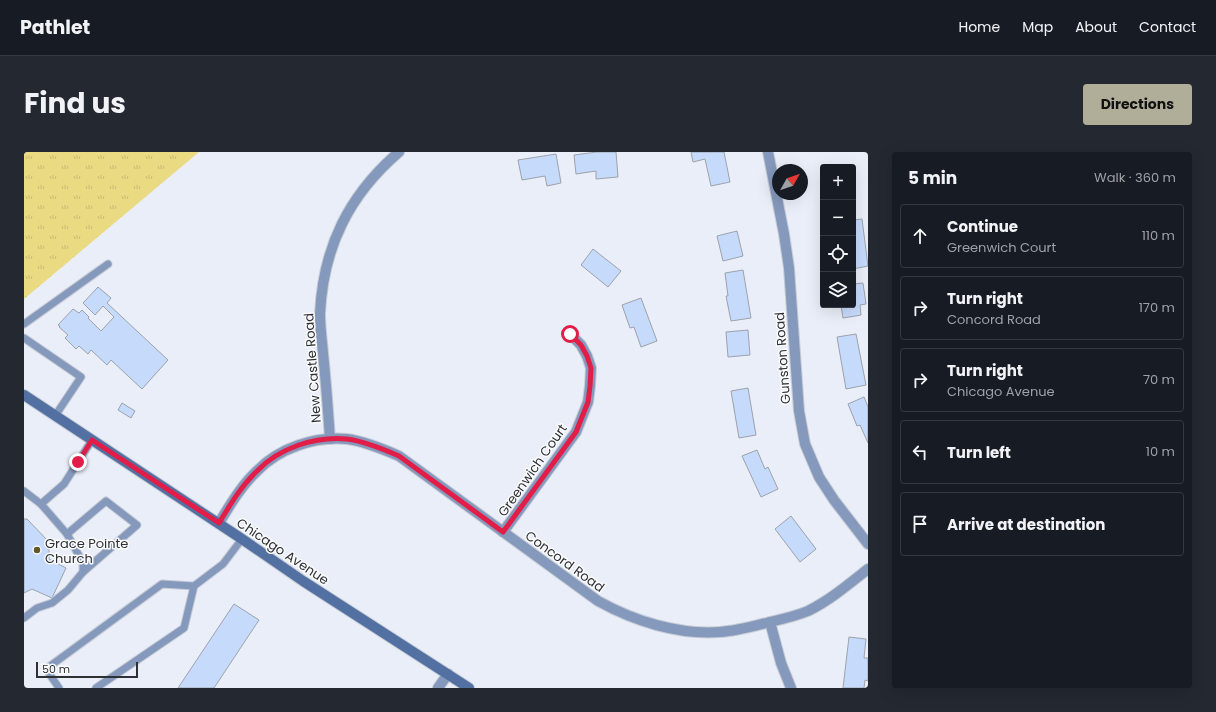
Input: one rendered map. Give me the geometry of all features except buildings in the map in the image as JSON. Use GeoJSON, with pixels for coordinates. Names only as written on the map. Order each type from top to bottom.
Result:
{"type":"FeatureCollection","features":[{"type":"Feature","properties":{"kind":"main road","name":"Chicago Avenue"},"geometry":{"type":"LineString","coordinates":[[24,395],[242,538],[303,581],[466,687]]}},
{"type":"Feature","properties":{"kind":"street","name":"New Castle Road"},"geometry":{"type":"LineString","coordinates":[[330,439],[320,315],[323,282],[330,252],[341,225],[361,191],[371,179],[399,152]]}},
{"type":"Feature","properties":{"kind":"street","name":"Gunston Road"},"geometry":{"type":"LineString","coordinates":[[768,152],[784,234],[799,411],[805,444],[819,477],[868,544]]}},
{"type":"Feature","properties":{"kind":"street","name":"Greenwich Court"},"geometry":{"type":"LineString","coordinates":[[503,532],[576,432],[586,407],[590,386],[591,368],[581,345],[570,334]]}},
{"type":"Feature","properties":{"kind":"street","name":"Concord Road"},"geometry":{"type":"LineString","coordinates":[[219,523],[241,489],[265,463],[278,454],[313,441],[348,439],[384,449],[399,456],[598,601],[617,612],[651,624],[680,630],[720,632],[754,627],[770,622],[788,619],[819,605],[868,570]]}},
{"type":"Feature","properties":{"kind":"street"},"geometry":{"type":"LineString","coordinates":[[770,622],[781,663],[791,688]]}},
{"type":"Feature","properties":{"kind":"street"},"geometry":{"type":"LineString","coordinates":[[438,688],[448,674]]}},
{"type":"Feature","properties":{"kind":"lane"},"geometry":{"type":"LineString","coordinates":[[24,324],[108,264]]}},
{"type":"Feature","properties":{"kind":"lane"},"geometry":{"type":"LineString","coordinates":[[24,338],[82,377],[55,416]]}},
{"type":"Feature","properties":{"kind":"lane"},"geometry":{"type":"LineString","coordinates":[[41,504],[64,484],[92,440]]}},
{"type":"Feature","properties":{"kind":"lane"},"geometry":{"type":"LineString","coordinates":[[24,491],[41,504],[67,534],[83,563],[83,572]]}},
{"type":"Feature","properties":{"kind":"lane"},"geometry":{"type":"LineString","coordinates":[[24,618],[37,608],[52,603],[68,590],[83,572],[137,525],[106,501],[67,534]]}},
{"type":"Feature","properties":{"kind":"lane"},"geometry":{"type":"LineString","coordinates":[[59,688],[46,669],[162,584],[194,586],[224,564],[242,538]]}},
{"type":"Feature","properties":{"kind":"lane"},"geometry":{"type":"LineString","coordinates":[[96,688],[184,628],[194,586]]}},
{"type":"Feature","properties":{"kind":"green space"},"geometry":{"type":"Polygon","coordinates":[[[24,152],[199,152],[24,299],[24,152]]]}},
{"type":"Feature","properties":{"kind":"place","name":"Grace Pointe Church"},"geometry":{"type":"Point","coordinates":[37,550]}},
{"type":"Feature","properties":{"kind":"route"},"geometry":{"type":"LineString","coordinates":[[78,462],[92,440],[219,523],[250,478],[265,463],[278,454],[313,441],[348,439],[384,449],[409,462],[503,532],[576,432],[588,402],[591,368],[581,345],[570,334]]}}]}
